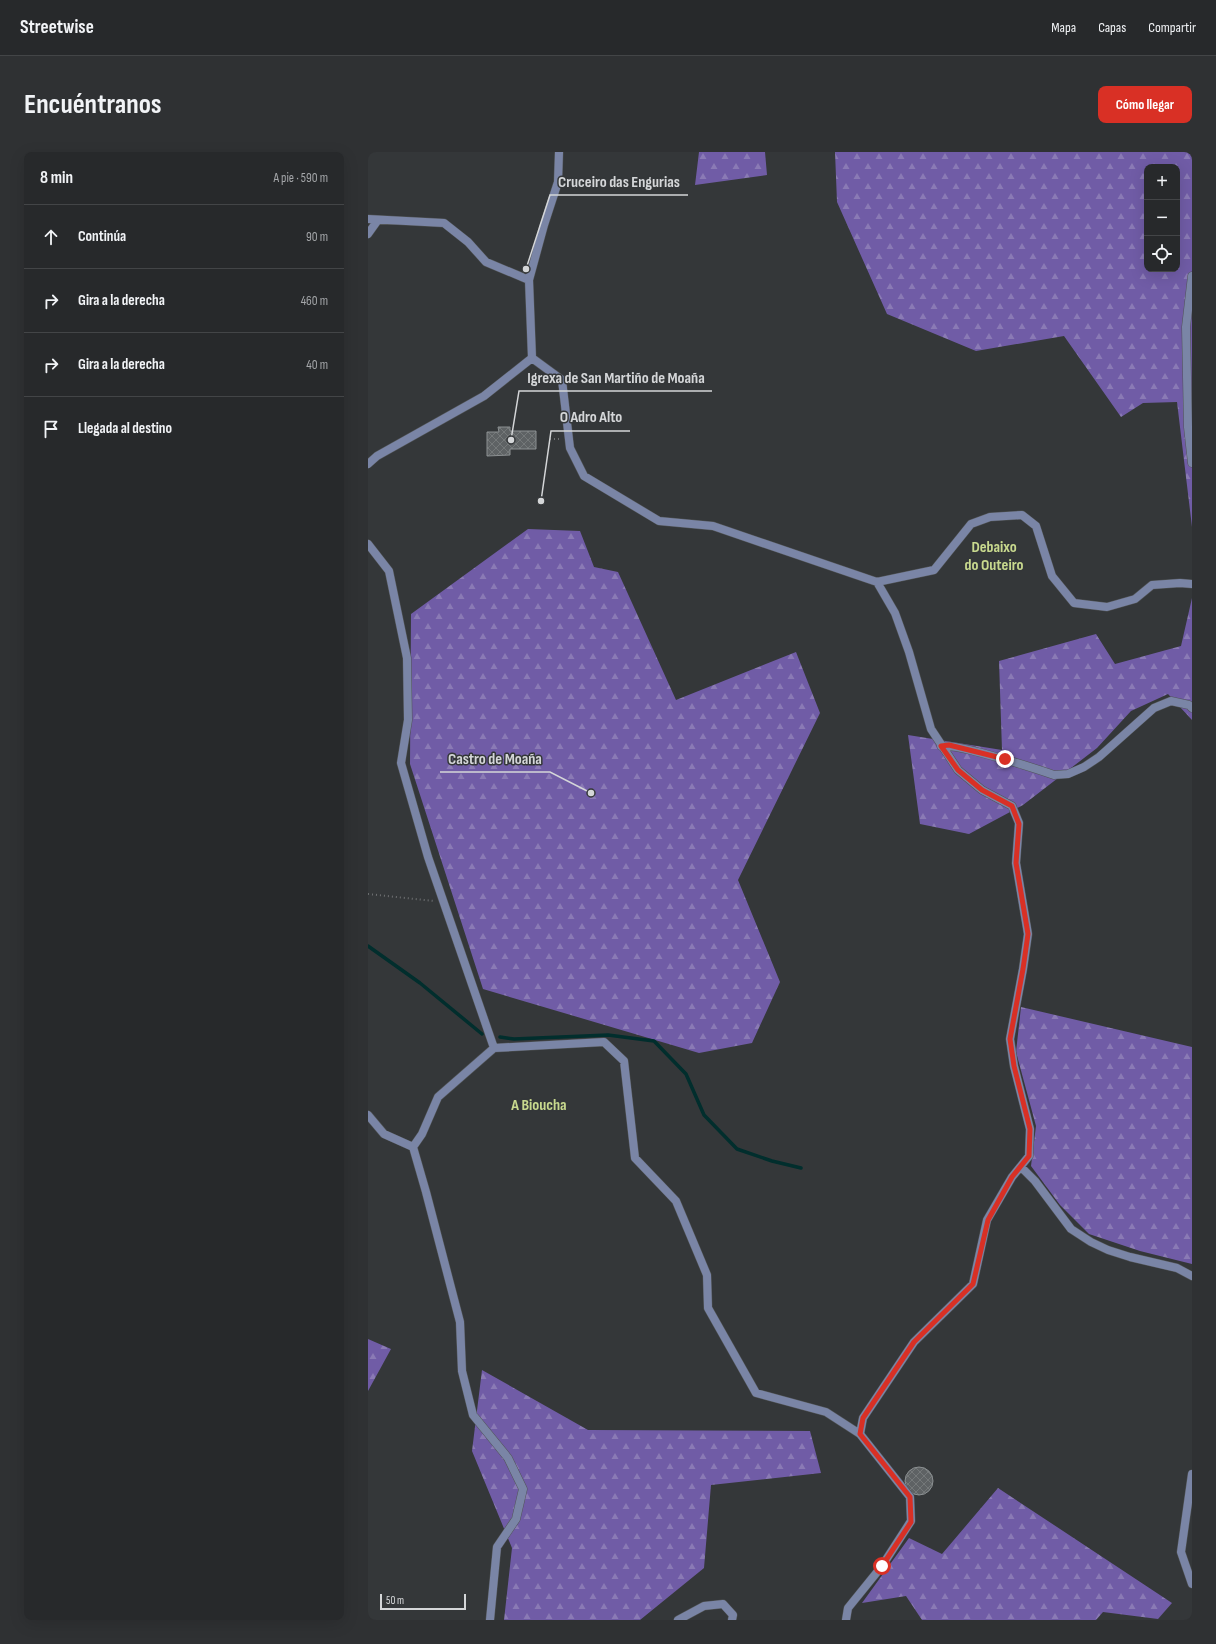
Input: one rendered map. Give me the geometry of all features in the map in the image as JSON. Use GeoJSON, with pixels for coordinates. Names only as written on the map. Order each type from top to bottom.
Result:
{"type":"FeatureCollection","features":[{"type":"Feature","properties":{"kind":"street"},"geometry":{"type":"LineString","coordinates":[[532,358],[529,280],[544,225],[558,182],[559,152]]}},
{"type":"Feature","properties":{"kind":"street"},"geometry":{"type":"LineString","coordinates":[[368,219],[444,223],[468,242],[486,262],[529,280]]}},
{"type":"Feature","properties":{"kind":"street"},"geometry":{"type":"LineString","coordinates":[[368,234],[378,220]]}},
{"type":"Feature","properties":{"kind":"street"},"geometry":{"type":"LineString","coordinates":[[1192,276],[1186,327],[1188,427],[1192,464]]}},
{"type":"Feature","properties":{"kind":"street"},"geometry":{"type":"LineString","coordinates":[[368,464],[378,456],[484,396],[532,358]]}},
{"type":"Feature","properties":{"kind":"street"},"geometry":{"type":"LineString","coordinates":[[532,358],[562,380],[570,448],[582,478],[611,496],[659,521],[712,526],[877,582],[934,570],[970,524],[990,517],[1022,515],[1036,526],[1052,576],[1074,603],[1107,607],[1135,599],[1152,585],[1180,583],[1192,584]]}},
{"type":"Feature","properties":{"kind":"street"},"geometry":{"type":"LineString","coordinates":[[368,544],[389,571],[407,658],[408,720],[401,763],[428,857],[494,1048]]}},
{"type":"Feature","properties":{"kind":"street"},"geometry":{"type":"LineString","coordinates":[[860,1434],[863,1418],[914,1342],[973,1284],[988,1220],[1012,1177],[1029,1156],[1030,1129],[1014,1066],[1010,1039],[1028,934],[1016,863],[1019,824],[1012,806],[982,790],[958,770],[941,746],[931,728],[909,652],[895,613],[877,582]]}},
{"type":"Feature","properties":{"kind":"street"},"geometry":{"type":"LineString","coordinates":[[941,746],[949,745],[964,748],[1005,759],[1054,775],[1060,775],[1075,771],[1099,757],[1154,708],[1170,701],[1189,705],[1192,708]]}},
{"type":"Feature","properties":{"kind":"street"},"geometry":{"type":"LineString","coordinates":[[413,1147],[422,1134],[438,1097],[494,1048],[604,1042],[624,1061],[635,1158],[676,1201],[707,1275],[708,1308],[756,1393],[826,1412],[860,1434],[910,1497],[911,1522],[882,1566],[848,1608],[846,1620]]}},
{"type":"Feature","properties":{"kind":"street"},"geometry":{"type":"LineString","coordinates":[[368,1115],[384,1134],[413,1147],[460,1322],[462,1371],[473,1415],[508,1458],[523,1489],[516,1519],[497,1547],[490,1620]]}},
{"type":"Feature","properties":{"kind":"street"},"geometry":{"type":"LineString","coordinates":[[1020,1167],[1035,1181],[1071,1229],[1091,1242],[1108,1250],[1130,1257],[1177,1268],[1192,1276]]}},
{"type":"Feature","properties":{"kind":"street"},"geometry":{"type":"LineString","coordinates":[[1192,1474],[1181,1552],[1192,1584]]}},
{"type":"Feature","properties":{"kind":"street"},"geometry":{"type":"LineString","coordinates":[[678,1620],[704,1606],[723,1604],[733,1615],[732,1620]]}},
{"type":"Feature","properties":{"kind":"path"},"geometry":{"type":"LineString","coordinates":[[368,894],[443,902]]}},
{"type":"Feature","properties":{"kind":"green space"},"geometry":{"type":"Polygon","coordinates":[[[699,152],[765,152],[767,175],[695,185],[699,152]]]}},
{"type":"Feature","properties":{"kind":"green space"},"geometry":{"type":"Polygon","coordinates":[[[835,152],[1192,152],[1192,527],[1177,402],[1143,403],[1121,417],[1064,336],[976,351],[887,314],[837,202],[835,152]]]}},
{"type":"Feature","properties":{"kind":"green space"},"geometry":{"type":"Polygon","coordinates":[[[528,529],[580,531],[594,567],[618,572],[676,700],[796,652],[820,713],[738,880],[780,982],[752,1043],[699,1053],[483,989],[410,764],[411,614],[528,529]]]}},
{"type":"Feature","properties":{"kind":"green space"},"geometry":{"type":"Polygon","coordinates":[[[1192,598],[1192,720],[1168,694],[1131,711],[1097,748],[1023,805],[969,834],[920,824],[908,735],[1002,750],[999,661],[1096,634],[1115,664],[1181,646],[1192,598]]]}},
{"type":"Feature","properties":{"kind":"green space"},"geometry":{"type":"Polygon","coordinates":[[[1021,1007],[1192,1047],[1192,1264],[1140,1251],[1089,1234],[1060,1205],[1031,1166],[1036,1126],[1016,1052],[1021,1007]]]}},
{"type":"Feature","properties":{"kind":"green space"},"geometry":{"type":"Polygon","coordinates":[[[368,1339],[391,1349],[368,1391],[368,1339]]]}},
{"type":"Feature","properties":{"kind":"green space"},"geometry":{"type":"Polygon","coordinates":[[[482,1370],[588,1430],[810,1431],[821,1473],[711,1485],[704,1568],[640,1620],[504,1620],[512,1548],[472,1451],[482,1370]]]}},
{"type":"Feature","properties":{"kind":"green space"},"geometry":{"type":"Polygon","coordinates":[[[998,1488],[1172,1603],[1158,1619],[1103,1612],[1096,1620],[922,1620],[906,1596],[862,1603],[909,1538],[942,1554],[998,1488]]]}},
{"type":"Feature","properties":{"kind":"building"},"geometry":{"type":"Polygon","coordinates":[[[498,427],[510,427],[510,431],[536,431],[536,449],[510,449],[510,455],[487,456],[487,432],[499,432],[498,427]]]}},
{"type":"Feature","properties":{"kind":"building"},"geometry":{"type":"Polygon","coordinates":[[[919,1467],[929,1471],[933,1481],[929,1491],[919,1495],[909,1491],[905,1481],[909,1471],[919,1467]]]}},
{"type":"Feature","properties":{"kind":"waterway"},"geometry":{"type":"LineString","coordinates":[[368,946],[420,983],[482,1034]]}},
{"type":"Feature","properties":{"kind":"waterway"},"geometry":{"type":"LineString","coordinates":[[500,1037],[514,1039],[608,1035],[654,1041],[686,1074],[704,1115],[737,1149],[772,1161],[801,1168]]}},
{"type":"Feature","properties":{"kind":"place","name":"Cruceiro das Engurias"},"geometry":{"type":"Point","coordinates":[526,269]}},
{"type":"Feature","properties":{"kind":"place","name":"Igrexa de San Martiño de Moaña"},"geometry":{"type":"Point","coordinates":[511,440]}},
{"type":"Feature","properties":{"kind":"place","name":"O Adro Alto"},"geometry":{"type":"Point","coordinates":[541,501]}},
{"type":"Feature","properties":{"kind":"place","name":"Castro de Moaña"},"geometry":{"type":"Point","coordinates":[591,793]}},
{"type":"Feature","properties":{"kind":"district","name":"Debaixo do Outeiro"},"geometry":{"type":"Point","coordinates":[994,555]}},
{"type":"Feature","properties":{"kind":"district","name":"A Bioucha"},"geometry":{"type":"Point","coordinates":[539,1104]}},
{"type":"Feature","properties":{"kind":"route"},"geometry":{"type":"LineString","coordinates":[[882,1566],[911,1522],[910,1497],[860,1434],[863,1418],[914,1342],[973,1284],[988,1220],[1012,1177],[1029,1156],[1030,1129],[1014,1066],[1010,1039],[1028,934],[1016,863],[1019,824],[1012,806],[982,790],[958,770],[941,746],[949,745],[1005,759]]}}]}
